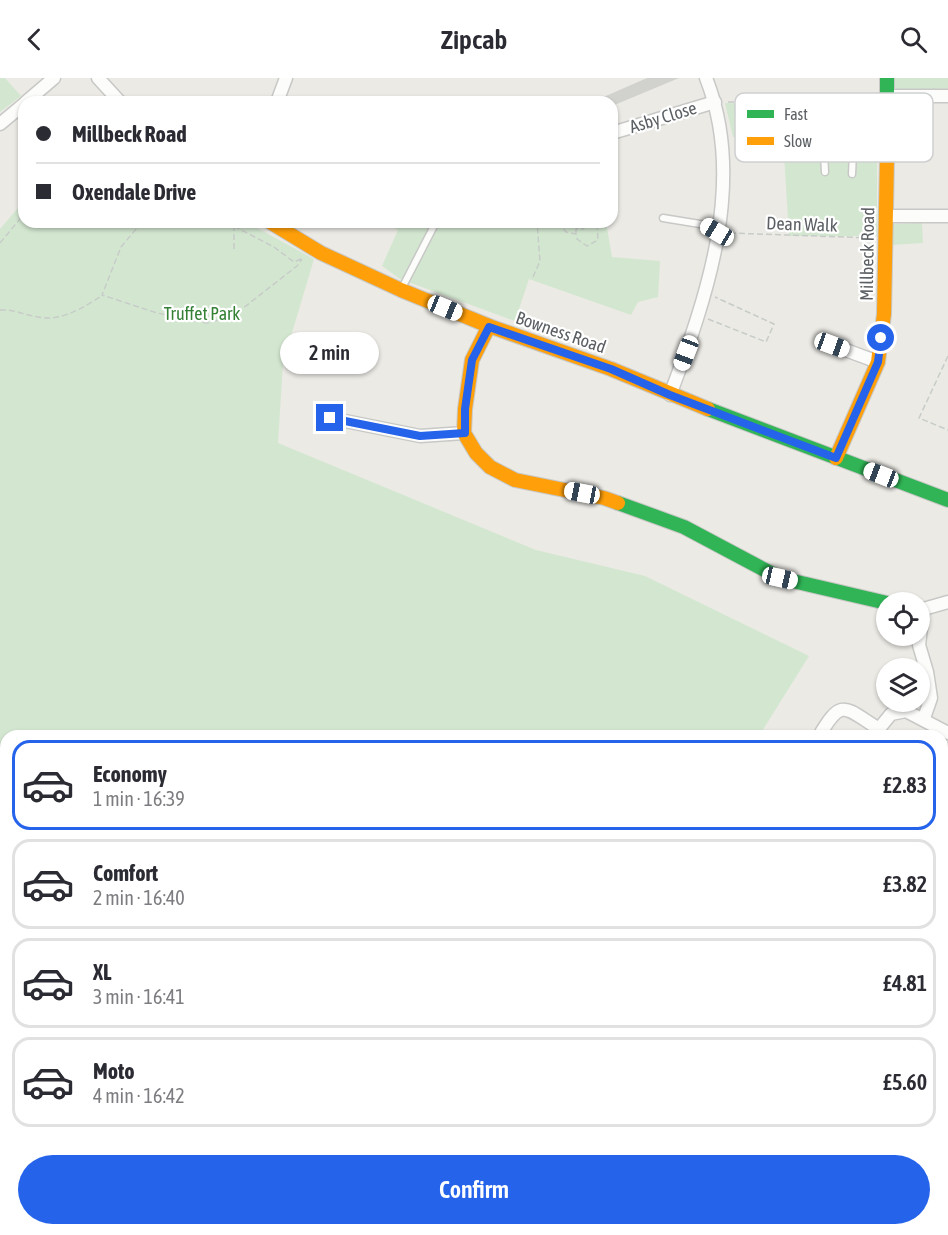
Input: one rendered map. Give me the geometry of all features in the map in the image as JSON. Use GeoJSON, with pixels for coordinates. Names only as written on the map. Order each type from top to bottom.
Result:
{"type":"FeatureCollection","features":[{"type":"Feature","properties":{"kind":"street"},"geometry":{"type":"LineString","coordinates":[[33,96],[54,78]]}},
{"type":"Feature","properties":{"kind":"street"},"geometry":{"type":"LineString","coordinates":[[98,78],[113,96]]}},
{"type":"Feature","properties":{"kind":"street"},"geometry":{"type":"LineString","coordinates":[[279,96],[286,78]]}},
{"type":"Feature","properties":{"kind":"street"},"geometry":{"type":"LineString","coordinates":[[670,395],[706,293],[722,193],[722,137],[715,102],[706,78]]}},
{"type":"Feature","properties":{"kind":"street"},"geometry":{"type":"LineString","coordinates":[[933,97],[948,96]]}},
{"type":"Feature","properties":{"kind":"street","name":"Asby Close"},"geometry":{"type":"LineString","coordinates":[[618,131],[715,102]]}},
{"type":"Feature","properties":{"kind":"street"},"geometry":{"type":"LineString","coordinates":[[0,124],[18,109]]}},
{"type":"Feature","properties":{"kind":"street","name":"Millbeck Road"},"geometry":{"type":"LineString","coordinates":[[836,458],[878,362],[884,314],[887,239],[886,162]]}},
{"type":"Feature","properties":{"kind":"street"},"geometry":{"type":"LineString","coordinates":[[887,216],[948,216]]}},
{"type":"Feature","properties":{"kind":"street","name":"Bowness Road"},"geometry":{"type":"LineString","coordinates":[[280,228],[321,253],[489,327],[611,369],[670,395],[948,500]]}},
{"type":"Feature","properties":{"kind":"street"},"geometry":{"type":"LineString","coordinates":[[489,327],[472,360],[465,409],[465,433],[476,453],[490,467],[516,480],[604,498],[684,527],[780,578],[876,600]]}},
{"type":"Feature","properties":{"kind":"street"},"geometry":{"type":"LineString","coordinates":[[832,345],[878,362]]}},
{"type":"Feature","properties":{"kind":"street"},"geometry":{"type":"LineString","coordinates":[[331,409],[330,418],[420,436],[465,433]]}},
{"type":"Feature","properties":{"kind":"street"},"geometry":{"type":"LineString","coordinates":[[930,608],[948,602]]}},
{"type":"Feature","properties":{"kind":"street"},"geometry":{"type":"LineString","coordinates":[[919,646],[927,672],[931,698],[924,718]]}},
{"type":"Feature","properties":{"kind":"street"},"geometry":{"type":"LineString","coordinates":[[823,730],[832,714],[839,709],[848,710],[872,730]]}},
{"type":"Feature","properties":{"kind":"street"},"geometry":{"type":"LineString","coordinates":[[878,730],[891,714],[906,711],[924,718],[943,730]]}},
{"type":"Feature","properties":{"kind":"lane"},"geometry":{"type":"LineString","coordinates":[[824,162],[825,172]]}},
{"type":"Feature","properties":{"kind":"lane"},"geometry":{"type":"LineString","coordinates":[[852,174],[853,162]]}},
{"type":"Feature","properties":{"kind":"lane"},"geometry":{"type":"LineString","coordinates":[[663,218],[706,225],[717,232]]}},
{"type":"Feature","properties":{"kind":"lane"},"geometry":{"type":"LineString","coordinates":[[401,290],[433,228]]}},
{"type":"Feature","properties":{"kind":"path"},"geometry":{"type":"LineString","coordinates":[[715,102],[735,102]]}},
{"type":"Feature","properties":{"kind":"path"},"geometry":{"type":"LineString","coordinates":[[0,243],[18,221]]}},
{"type":"Feature","properties":{"kind":"path"},"geometry":{"type":"LineString","coordinates":[[0,310],[9,309],[40,318],[61,316],[84,308],[102,295],[121,247],[137,228]]}},
{"type":"Feature","properties":{"kind":"path"},"geometry":{"type":"LineString","coordinates":[[234,228],[234,249]]}},
{"type":"Feature","properties":{"kind":"path"},"geometry":{"type":"LineString","coordinates":[[102,295],[157,313],[207,323],[226,318],[242,309],[297,266],[302,259],[294,262],[274,247],[236,228]]}},
{"type":"Feature","properties":{"kind":"path"},"geometry":{"type":"LineString","coordinates":[[533,277],[540,261],[537,228]]}},
{"type":"Feature","properties":{"kind":"path"},"geometry":{"type":"LineString","coordinates":[[563,228],[566,232],[576,234]]}},
{"type":"Feature","properties":{"kind":"path"},"geometry":{"type":"LineString","coordinates":[[584,228],[576,229],[577,239],[583,244],[594,244],[598,240],[597,228]]}},
{"type":"Feature","properties":{"kind":"path","name":"Dean Walk"},"geometry":{"type":"LineString","coordinates":[[717,232],[887,239]]}},
{"type":"Feature","properties":{"kind":"path"},"geometry":{"type":"LineString","coordinates":[[699,315],[766,342],[774,324],[706,293]]}},
{"type":"Feature","properties":{"kind":"path"},"geometry":{"type":"LineString","coordinates":[[948,356],[919,418],[948,430]]}},
{"type":"Feature","properties":{"kind":"green space"},"geometry":{"type":"Polygon","coordinates":[[[0,78],[5,78],[21,96],[18,96],[0,112],[0,78]]]}},
{"type":"Feature","properties":{"kind":"green space"},"geometry":{"type":"Polygon","coordinates":[[[893,78],[948,78],[948,92],[903,93],[893,86],[893,78]]]}},
{"type":"Feature","properties":{"kind":"green space"},"geometry":{"type":"Polygon","coordinates":[[[725,103],[735,103],[735,137],[733,137],[725,103]]]}},
{"type":"Feature","properties":{"kind":"green space"},"geometry":{"type":"Polygon","coordinates":[[[784,162],[877,162],[877,236],[789,236],[784,162]]]}},
{"type":"Feature","properties":{"kind":"green space","name":"Truffet Park"},"geometry":{"type":"Polygon","coordinates":[[[18,208],[18,228],[257,228],[314,259],[283,363],[278,443],[536,550],[645,576],[809,656],[763,730],[0,730],[0,229],[18,208]]]}},
{"type":"Feature","properties":{"kind":"green space"},"geometry":{"type":"Polygon","coordinates":[[[922,223],[923,243],[892,245],[893,224],[922,223]]]}},
{"type":"Feature","properties":{"kind":"green space"},"geometry":{"type":"Polygon","coordinates":[[[394,228],[607,228],[612,257],[660,261],[658,297],[638,302],[631,315],[529,279],[515,321],[400,279],[382,266],[398,230],[394,228]]]}},
{"type":"Feature","properties":{"kind":"building"},"geometry":{"type":"Polygon","coordinates":[[[647,78],[679,78],[618,103],[618,96],[606,96],[647,78]]]}},
{"type":"Feature","properties":{"kind":"traffic: fast"},"geometry":{"type":"LineString","coordinates":[[887,78],[887,93]]}},
{"type":"Feature","properties":{"kind":"traffic: fast"},"geometry":{"type":"LineString","coordinates":[[708,409],[948,500]]}},
{"type":"Feature","properties":{"kind":"traffic: fast"},"geometry":{"type":"LineString","coordinates":[[618,503],[684,527],[780,578],[876,600]]}},
{"type":"Feature","properties":{"kind":"traffic: slow"},"geometry":{"type":"LineString","coordinates":[[836,458],[878,362],[884,314],[887,162]]}},
{"type":"Feature","properties":{"kind":"traffic: slow"},"geometry":{"type":"LineString","coordinates":[[280,228],[321,253],[401,290],[489,326],[611,369],[708,409]]}},
{"type":"Feature","properties":{"kind":"traffic: slow"},"geometry":{"type":"LineString","coordinates":[[489,326],[472,360],[465,409],[464,433],[476,453],[490,467],[515,480],[604,498],[618,503]]}},
{"type":"Feature","properties":{"kind":"route"},"geometry":{"type":"LineString","coordinates":[[330,418],[420,436],[465,433],[465,409],[472,360],[489,327],[611,369],[670,395],[836,458],[878,362],[881,338]]}}]}
